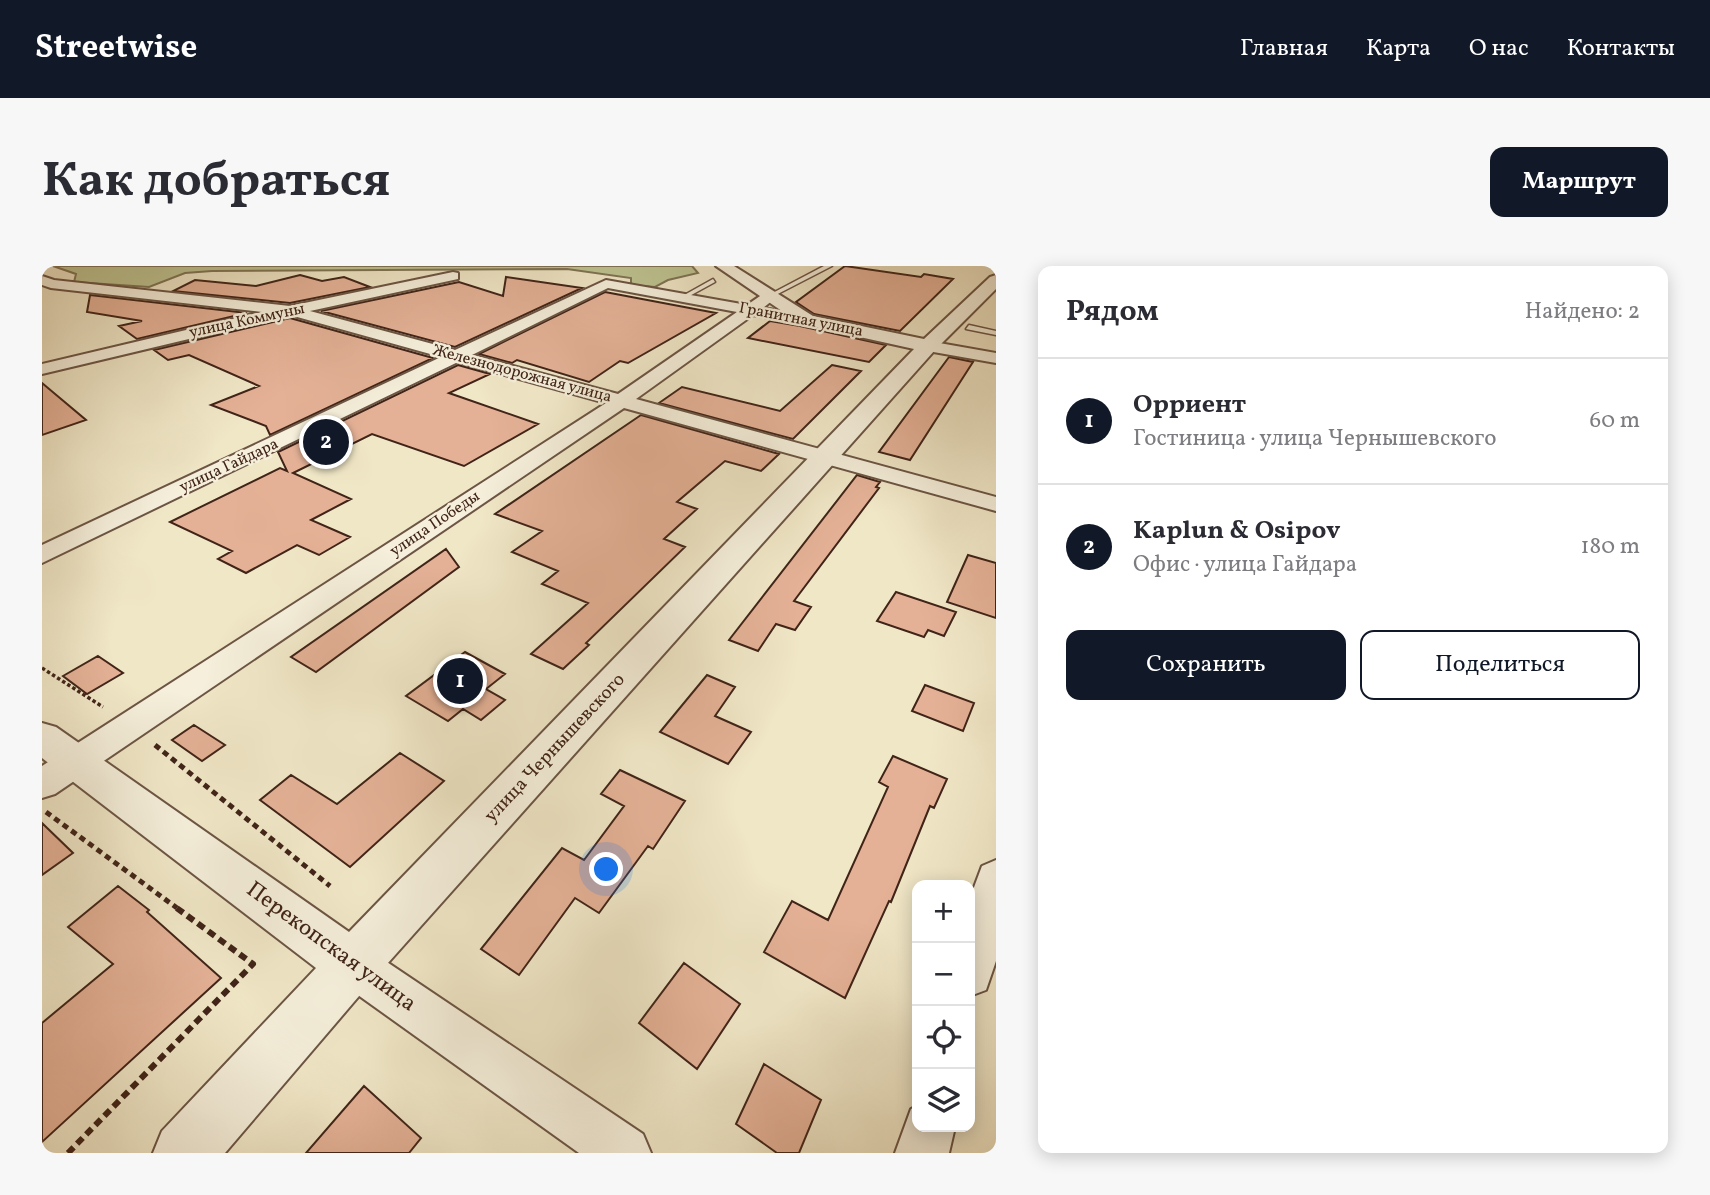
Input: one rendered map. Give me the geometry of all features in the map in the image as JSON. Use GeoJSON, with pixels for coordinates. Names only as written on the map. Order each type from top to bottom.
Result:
{"type":"FeatureCollection","features":[{"type":"Feature","properties":{"kind":"street"},"geometry":{"type":"LineString","coordinates":[[731,271],[768,298],[807,320]]}},
{"type":"Feature","properties":{"kind":"street","name":"улица Коммуны"},"geometry":{"type":"LineString","coordinates":[[42,369],[453,276]]}},
{"type":"Feature","properties":{"kind":"street","name":"Железнодорожная улица"},"geometry":{"type":"LineString","coordinates":[[42,280],[51,284],[294,311],[996,504]]}},
{"type":"Feature","properties":{"kind":"street","name":"улица Чернышевского"},"geometry":{"type":"LineString","coordinates":[[184,1153],[353,965],[929,346],[996,280]]}},
{"type":"Feature","properties":{"kind":"street","name":"Гранитная улица"},"geometry":{"type":"LineString","coordinates":[[606,285],[807,320],[996,359]]}},
{"type":"Feature","properties":{"kind":"street","name":"улица Гайдара"},"geometry":{"type":"LineString","coordinates":[[42,555],[606,285]]}},
{"type":"Feature","properties":{"kind":"street","name":"улица Победы"},"geometry":{"type":"LineString","coordinates":[[54,761],[131,726],[621,401],[768,298]]}},
{"type":"Feature","properties":{"kind":"street"},"geometry":{"type":"LineString","coordinates":[[929,346],[989,315]]}},
{"type":"Feature","properties":{"kind":"street","name":"Перекопская улица"},"geometry":{"type":"LineString","coordinates":[[54,761],[624,1153]]}},
{"type":"Feature","properties":{"kind":"street"},"geometry":{"type":"LineString","coordinates":[[975,956],[996,878]]}},
{"type":"Feature","properties":{"kind":"street"},"geometry":{"type":"LineString","coordinates":[[922,1153],[928,1132]]}},
{"type":"Feature","properties":{"kind":"lane","name":"улица Победы"},"geometry":{"type":"LineString","coordinates":[[768,298],[829,266]]}},
{"type":"Feature","properties":{"kind":"lane"},"geometry":{"type":"LineString","coordinates":[[682,298],[713,281]]}},
{"type":"Feature","properties":{"kind":"lane"},"geometry":{"type":"LineString","coordinates":[[969,327],[996,333]]}},
{"type":"Feature","properties":{"kind":"path"},"geometry":{"type":"LineString","coordinates":[[42,668],[131,726],[330,887]]}},
{"type":"Feature","properties":{"kind":"path"},"geometry":{"type":"LineString","coordinates":[[42,810],[253,964],[68,1153]]}},
{"type":"Feature","properties":{"kind":"green space"},"geometry":{"type":"Polygon","coordinates":[[[53,266],[692,266],[698,273],[668,280],[655,287],[631,285],[631,278],[567,269],[212,271],[185,273],[149,287],[74,282],[76,274],[53,266]]]}},
{"type":"Feature","properties":{"kind":"building"},"geometry":{"type":"Polygon","coordinates":[[[845,266],[953,279],[900,331],[814,314],[796,302],[845,266]]]}},
{"type":"Feature","properties":{"kind":"building"},"geometry":{"type":"Polygon","coordinates":[[[300,275],[322,281],[344,277],[370,287],[290,303],[173,291],[195,280],[256,286],[300,275]]]}},
{"type":"Feature","properties":{"kind":"building"},"geometry":{"type":"Polygon","coordinates":[[[506,277],[582,288],[455,347],[321,311],[459,282],[503,296],[506,277]]]}},
{"type":"Feature","properties":{"kind":"building"},"geometry":{"type":"Polygon","coordinates":[[[605,292],[716,313],[628,363],[620,361],[589,382],[517,360],[512,363],[479,354],[605,292]]]}},
{"type":"Feature","properties":{"kind":"building"},"geometry":{"type":"Polygon","coordinates":[[[90,295],[247,313],[137,339],[119,326],[142,321],[87,312],[90,295]]]}},
{"type":"Feature","properties":{"kind":"building"},"geometry":{"type":"Polygon","coordinates":[[[290,318],[433,358],[270,435],[266,426],[211,405],[259,386],[189,355],[168,360],[154,350],[290,318]]]}},
{"type":"Feature","properties":{"kind":"building"},"geometry":{"type":"Polygon","coordinates":[[[770,321],[886,345],[869,362],[748,338],[770,321]]]}},
{"type":"Feature","properties":{"kind":"building"},"geometry":{"type":"Polygon","coordinates":[[[949,357],[973,362],[910,460],[879,452],[949,357]]]}},
{"type":"Feature","properties":{"kind":"building"},"geometry":{"type":"Polygon","coordinates":[[[458,365],[490,374],[449,393],[538,424],[464,466],[372,434],[293,473],[351,499],[311,520],[350,537],[319,555],[297,545],[246,573],[218,559],[232,551],[170,522],[280,468],[287,471],[278,452],[458,365]]]}},
{"type":"Feature","properties":{"kind":"building"},"geometry":{"type":"Polygon","coordinates":[[[832,365],[861,371],[793,439],[659,403],[682,387],[780,411],[832,365]]]}},
{"type":"Feature","properties":{"kind":"building"},"geometry":{"type":"Polygon","coordinates":[[[42,383],[86,420],[42,435],[42,383]]]}},
{"type":"Feature","properties":{"kind":"building"},"geometry":{"type":"Polygon","coordinates":[[[641,415],[779,454],[761,471],[725,461],[677,502],[697,509],[664,539],[685,547],[586,643],[589,645],[563,669],[531,654],[588,603],[542,584],[558,571],[512,552],[542,531],[495,514],[641,415]]]}},
{"type":"Feature","properties":{"kind":"building"},"geometry":{"type":"Polygon","coordinates":[[[857,475],[880,482],[876,487],[879,488],[794,601],[811,607],[795,630],[776,624],[758,651],[729,640],[857,475]]]}},
{"type":"Feature","properties":{"kind":"building"},"geometry":{"type":"Polygon","coordinates":[[[446,549],[459,567],[316,672],[291,657],[446,549]]]}},
{"type":"Feature","properties":{"kind":"building"},"geometry":{"type":"Polygon","coordinates":[[[968,555],[996,563],[996,618],[947,602],[968,555]]]}},
{"type":"Feature","properties":{"kind":"building"},"geometry":{"type":"Polygon","coordinates":[[[896,592],[956,612],[944,636],[928,630],[924,637],[877,621],[896,592]]]}},
{"type":"Feature","properties":{"kind":"building"},"geometry":{"type":"Polygon","coordinates":[[[465,652],[505,674],[486,689],[505,700],[481,720],[463,709],[448,721],[406,696],[465,652]]]}},
{"type":"Feature","properties":{"kind":"building"},"geometry":{"type":"Polygon","coordinates":[[[98,656],[123,673],[87,694],[63,676],[98,656]]]}},
{"type":"Feature","properties":{"kind":"building"},"geometry":{"type":"Polygon","coordinates":[[[707,675],[735,687],[715,716],[751,732],[728,764],[660,732],[707,675]]]}},
{"type":"Feature","properties":{"kind":"building"},"geometry":{"type":"Polygon","coordinates":[[[925,685],[974,703],[963,731],[912,711],[925,685]]]}},
{"type":"Feature","properties":{"kind":"building"},"geometry":{"type":"Polygon","coordinates":[[[194,725],[225,745],[202,761],[172,740],[194,725]]]}},
{"type":"Feature","properties":{"kind":"building"},"geometry":{"type":"Polygon","coordinates":[[[400,753],[444,781],[350,867],[260,800],[291,775],[337,804],[400,753]]]}},
{"type":"Feature","properties":{"kind":"building"},"geometry":{"type":"Polygon","coordinates":[[[893,756],[947,779],[934,808],[930,806],[891,902],[889,901],[845,998],[764,952],[792,901],[828,920],[888,787],[879,782],[893,756]]]}},
{"type":"Feature","properties":{"kind":"building"},"geometry":{"type":"Polygon","coordinates":[[[620,770],[685,801],[653,849],[648,846],[599,913],[575,898],[519,975],[481,949],[562,848],[584,860],[624,806],[601,794],[620,770]]]}},
{"type":"Feature","properties":{"kind":"building"},"geometry":{"type":"Polygon","coordinates":[[[42,823],[73,853],[42,875],[42,823]]]}},
{"type":"Feature","properties":{"kind":"building"},"geometry":{"type":"Polygon","coordinates":[[[118,886],[149,910],[147,912],[221,978],[42,1142],[42,1023],[113,964],[68,927],[118,886]]]}},
{"type":"Feature","properties":{"kind":"building"},"geometry":{"type":"Polygon","coordinates":[[[684,963],[740,1004],[697,1069],[639,1023],[684,963]]]}},
{"type":"Feature","properties":{"kind":"building"},"geometry":{"type":"Polygon","coordinates":[[[764,1064],[821,1100],[799,1153],[777,1153],[736,1124],[764,1064]]]}},
{"type":"Feature","properties":{"kind":"building"},"geometry":{"type":"Polygon","coordinates":[[[364,1086],[421,1138],[409,1153],[306,1153],[364,1086]]]}},
{"type":"Feature","properties":{"kind":"place","name":"Kaplun & Osipov"},"geometry":{"type":"Point","coordinates":[326,442]}},
{"type":"Feature","properties":{"kind":"place","name":"Орриент"},"geometry":{"type":"Point","coordinates":[460,681]}}]}
